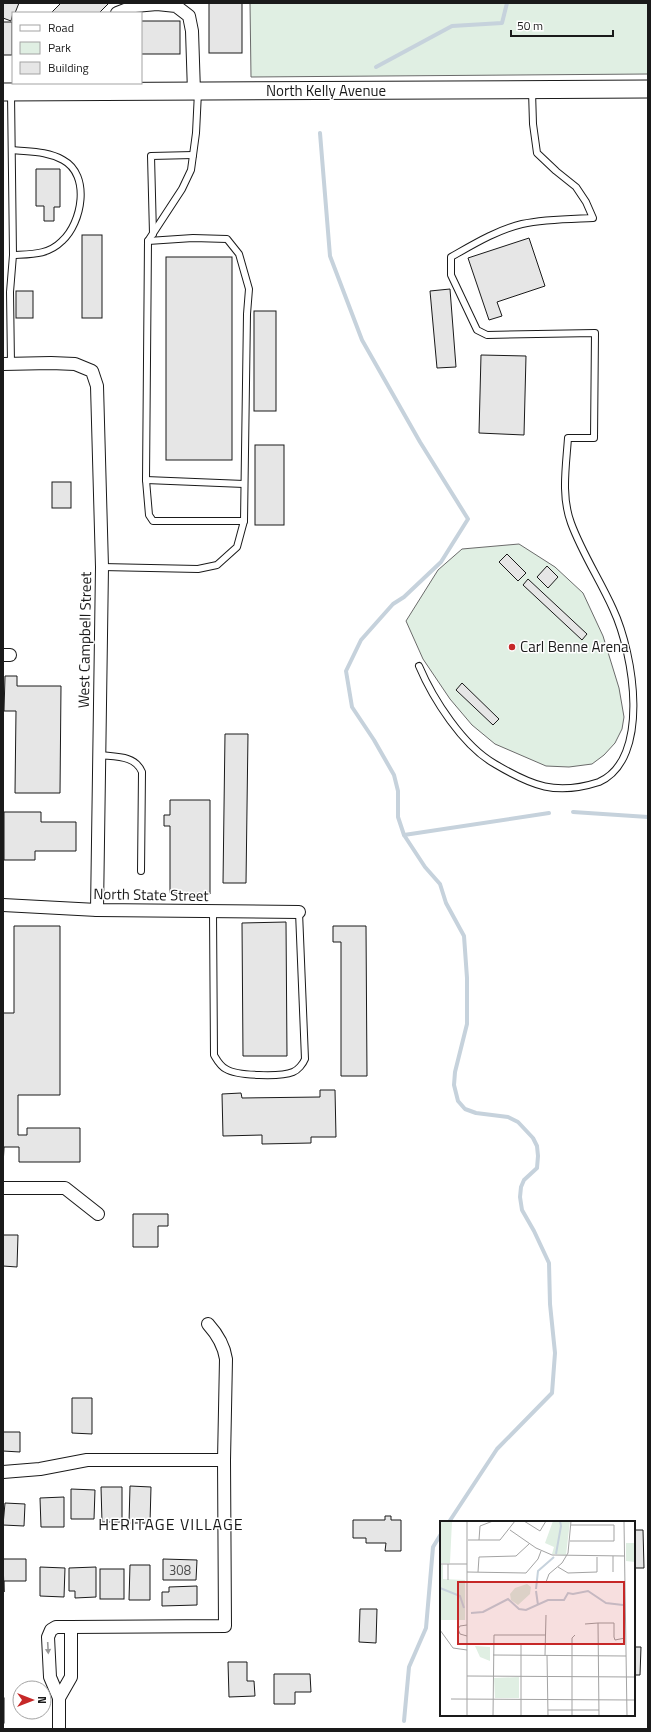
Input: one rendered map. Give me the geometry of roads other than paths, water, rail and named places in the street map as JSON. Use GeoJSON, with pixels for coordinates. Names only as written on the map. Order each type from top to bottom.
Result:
{"type":"FeatureCollection","features":[{"type":"Feature","properties":{"kind":"main road","name":"North Kelly Avenue"},"geometry":{"type":"LineString","coordinates":[[7,92],[80,88],[196,92],[648,89]]}},
{"type":"Feature","properties":{"kind":"street"},"geometry":{"type":"LineString","coordinates":[[120,12],[135,6],[156,4],[176,6],[189,16],[192,31],[196,92]]}},
{"type":"Feature","properties":{"kind":"street","name":"West Campbell Street"},"geometry":{"type":"LineString","coordinates":[[7,364],[75,364],[92,371],[97,386],[102,567],[97,910]]}},
{"type":"Feature","properties":{"kind":"street","name":"North State Street"},"geometry":{"type":"LineString","coordinates":[[3,905],[97,910],[299,912]]}},
{"type":"Feature","properties":{"kind":"street"},"geometry":{"type":"LineString","coordinates":[[3,1188],[65,1188],[98,1214]]}},
{"type":"Feature","properties":{"kind":"street"},"geometry":{"type":"LineString","coordinates":[[59,1729],[59,1698],[50,1677],[48,1637],[51,1630],[56,1627],[225,1626],[224,1460],[226,1359],[222,1345],[208,1324]]}},
{"type":"Feature","properties":{"kind":"street"},"geometry":{"type":"LineString","coordinates":[[5,1472],[40,1469],[87,1460],[224,1460]]}},
{"type":"Feature","properties":{"kind":"street"},"geometry":{"type":"LineString","coordinates":[[59,1698],[71,1677],[71,1627]]}},
{"type":"Feature","properties":{"kind":"lane"},"geometry":{"type":"LineString","coordinates":[[419,666],[433,696],[464,736],[492,762],[533,784],[551,788],[569,789],[603,780],[616,772],[626,761],[634,746],[639,726],[639,708],[628,648],[614,609],[571,524],[566,503],[565,481],[568,438],[594,438],[595,333],[487,335],[477,330],[451,276],[452,256],[484,238],[521,224],[550,220],[593,218],[586,202],[576,187],[537,153],[533,124],[532,90]]}},
{"type":"Feature","properties":{"kind":"lane"},"geometry":{"type":"LineString","coordinates":[[7,92],[12,150],[13,255],[7,364]]}},
{"type":"Feature","properties":{"kind":"lane"},"geometry":{"type":"LineString","coordinates":[[196,92],[191,170],[182,189],[148,241],[146,480],[149,515],[153,521],[244,521]]}},
{"type":"Feature","properties":{"kind":"lane"},"geometry":{"type":"LineString","coordinates":[[12,150],[48,154],[65,160],[74,170],[80,183],[80,203],[74,225],[62,242],[41,254],[13,255]]}},
{"type":"Feature","properties":{"kind":"lane"},"geometry":{"type":"LineString","coordinates":[[153,234],[151,156],[193,155]]}},
{"type":"Feature","properties":{"kind":"lane"},"geometry":{"type":"LineString","coordinates":[[102,567],[198,569],[217,566],[237,547],[244,521],[247,314],[249,289],[239,254],[228,239],[193,238],[148,241]]}},
{"type":"Feature","properties":{"kind":"lane"},"geometry":{"type":"LineString","coordinates":[[146,480],[244,484]]}},
{"type":"Feature","properties":{"kind":"lane"},"geometry":{"type":"LineString","coordinates":[[99,756],[126,758],[138,764],[142,772],[141,871]]}},
{"type":"Feature","properties":{"kind":"lane"},"geometry":{"type":"LineString","coordinates":[[213,912],[214,1055],[226,1069],[237,1073],[282,1075],[294,1072],[306,1059],[299,912]]}},
{"type":"Feature","properties":{"kind":"waterway"},"geometry":{"type":"LineString","coordinates":[[376,67],[452,26],[502,23],[507,3]]}},
{"type":"Feature","properties":{"kind":"waterway"},"geometry":{"type":"LineString","coordinates":[[320,133],[330,256],[362,340],[420,442],[468,519],[441,562],[404,597],[393,604],[361,640],[346,671],[352,707],[374,740],[394,775],[398,791],[398,817],[404,835],[425,867],[440,884],[446,903],[464,936],[467,978],[467,1024],[455,1072],[454,1085],[458,1101],[465,1109],[476,1113],[508,1117],[518,1122],[533,1138],[537,1146],[537,1168],[524,1180],[521,1187],[520,1197],[522,1210],[549,1263],[550,1304],[555,1353],[552,1393],[497,1449],[450,1521]]}},
{"type":"Feature","properties":{"kind":"waterway"},"geometry":{"type":"LineString","coordinates":[[573,812],[648,817]]}},
{"type":"Feature","properties":{"kind":"waterway"},"geometry":{"type":"LineString","coordinates":[[404,835],[549,813]]}},
{"type":"Feature","properties":{"kind":"waterway"},"geometry":{"type":"LineString","coordinates":[[404,1721],[409,1667],[426,1628],[433,1547],[440,1536]]}},
{"type":"Feature","properties":{"kind":"place","name":"Carl Benne Arena"},"geometry":{"type":"Point","coordinates":[512,647]}},
{"type":"Feature","properties":{"kind":"district","name":"HERITAGE VILLAGE"},"geometry":{"type":"Point","coordinates":[171,1524]}}]}
